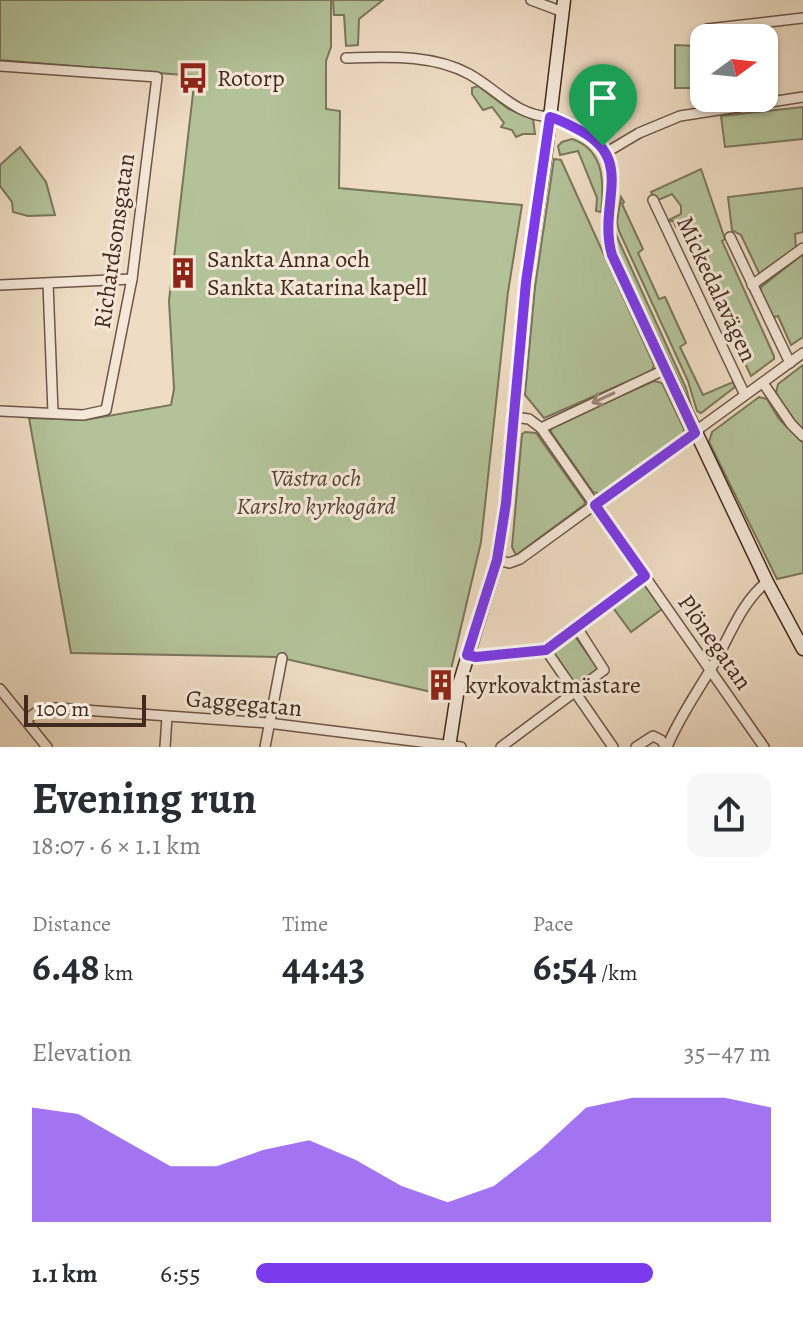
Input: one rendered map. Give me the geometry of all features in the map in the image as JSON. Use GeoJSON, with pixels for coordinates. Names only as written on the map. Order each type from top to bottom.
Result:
{"type":"FeatureCollection","features":[{"type":"Feature","properties":{"kind":"street"},"geometry":{"type":"LineString","coordinates":[[453,746],[458,688],[497,560],[506,503],[528,267],[564,6],[531,0]]}},
{"type":"Feature","properties":{"kind":"street"},"geometry":{"type":"LineString","coordinates":[[751,24],[803,18]]}},
{"type":"Feature","properties":{"kind":"street"},"geometry":{"type":"LineString","coordinates":[[346,58],[406,58],[456,68],[527,113],[550,117],[587,134],[607,152],[612,167],[609,243],[695,433],[803,649]]}},
{"type":"Feature","properties":{"kind":"street","name":"Richardsonsgatan"},"geometry":{"type":"LineString","coordinates":[[0,66],[157,77],[132,279],[106,410],[83,415],[53,413]]}},
{"type":"Feature","properties":{"kind":"street"},"geometry":{"type":"LineString","coordinates":[[607,152],[639,133],[680,116],[803,97]]}},
{"type":"Feature","properties":{"kind":"street","name":"Mickedalavägen"},"geometry":{"type":"LineString","coordinates":[[653,200],[745,395]]}},
{"type":"Feature","properties":{"kind":"street"},"geometry":{"type":"LineString","coordinates":[[730,237],[790,363]]}},
{"type":"Feature","properties":{"kind":"street"},"geometry":{"type":"LineString","coordinates":[[752,285],[803,248]]}},
{"type":"Feature","properties":{"kind":"street"},"geometry":{"type":"LineString","coordinates":[[0,285],[132,279]]}},
{"type":"Feature","properties":{"kind":"street"},"geometry":{"type":"LineString","coordinates":[[0,411],[53,413],[48,283]]}},
{"type":"Feature","properties":{"kind":"street","name":"Mickedalavägen"},"geometry":{"type":"LineString","coordinates":[[497,560],[509,563],[520,559],[803,353]]}},
{"type":"Feature","properties":{"kind":"street"},"geometry":{"type":"LineString","coordinates":[[513,417],[529,419],[541,428],[666,369]]}},
{"type":"Feature","properties":{"kind":"street"},"geometry":{"type":"LineString","coordinates":[[763,383],[803,436]]}},
{"type":"Feature","properties":{"kind":"street","name":"Plönegatan"},"geometry":{"type":"LineString","coordinates":[[541,428],[764,747]]}},
{"type":"Feature","properties":{"kind":"street"},"geometry":{"type":"LineString","coordinates":[[467,655],[476,657],[546,650],[645,576]]}},
{"type":"Feature","properties":{"kind":"street"},"geometry":{"type":"LineString","coordinates":[[636,747],[653,736],[667,747],[680,715],[745,610],[767,582]]}},
{"type":"Feature","properties":{"kind":"street"},"geometry":{"type":"LineString","coordinates":[[501,747],[604,670],[576,626]]}},
{"type":"Feature","properties":{"kind":"street"},"geometry":{"type":"LineString","coordinates":[[546,650],[613,747]]}},
{"type":"Feature","properties":{"kind":"street"},"geometry":{"type":"LineString","coordinates":[[265,747],[282,658]]}},
{"type":"Feature","properties":{"kind":"street"},"geometry":{"type":"LineString","coordinates":[[0,689],[47,747]]}},
{"type":"Feature","properties":{"kind":"street","name":"Gaggegatan"},"geometry":{"type":"LineString","coordinates":[[26,720],[39,710],[56,708],[268,723],[453,746]]}},
{"type":"Feature","properties":{"kind":"street"},"geometry":{"type":"LineString","coordinates":[[165,747],[167,717]]}},
{"type":"Feature","properties":{"kind":"green space","name":"Västra och Karslro kyrkogård"},"geometry":{"type":"Polygon","coordinates":[[[0,0],[331,0],[326,109],[340,111],[339,188],[522,205],[508,292],[481,542],[445,695],[277,657],[71,653],[29,418],[85,420],[171,405],[174,389],[169,301],[195,76],[0,60],[0,0]]]}},
{"type":"Feature","properties":{"kind":"green space"},"geometry":{"type":"Polygon","coordinates":[[[333,0],[383,0],[359,19],[358,45],[346,46],[344,15],[334,15],[333,0]]]}},
{"type":"Feature","properties":{"kind":"green space"},"geometry":{"type":"Polygon","coordinates":[[[675,45],[690,46],[690,88],[675,88],[675,45]]]}},
{"type":"Feature","properties":{"kind":"green space"},"geometry":{"type":"Polygon","coordinates":[[[478,86],[509,109],[533,119],[535,134],[516,137],[512,130],[501,127],[504,123],[492,107],[483,110],[472,94],[472,88],[478,86]]]}},
{"type":"Feature","properties":{"kind":"green space"},"geometry":{"type":"Polygon","coordinates":[[[803,107],[803,139],[725,147],[721,116],[803,107]]]}},
{"type":"Feature","properties":{"kind":"green space"},"geometry":{"type":"Polygon","coordinates":[[[572,139],[591,151],[600,169],[601,212],[596,211],[597,198],[578,151],[560,155],[558,146],[572,139]]]}},
{"type":"Feature","properties":{"kind":"green space"},"geometry":{"type":"Polygon","coordinates":[[[20,147],[46,182],[55,215],[28,216],[13,212],[12,202],[0,186],[0,165],[20,147]]]}},
{"type":"Feature","properties":{"kind":"green space"},"geometry":{"type":"Polygon","coordinates":[[[554,159],[561,160],[654,365],[652,371],[544,418],[525,395],[535,287],[554,159]]]}},
{"type":"Feature","properties":{"kind":"green space"},"geometry":{"type":"Polygon","coordinates":[[[701,169],[725,239],[722,241],[774,356],[751,376],[693,253],[695,251],[686,228],[682,224],[676,227],[673,221],[667,221],[681,214],[681,206],[672,194],[656,201],[651,192],[701,169]]]}},
{"type":"Feature","properties":{"kind":"green space"},"geometry":{"type":"Polygon","coordinates":[[[803,188],[803,232],[795,234],[796,248],[760,275],[741,235],[732,230],[728,197],[803,188]]]}},
{"type":"Feature","properties":{"kind":"green space"},"geometry":{"type":"Polygon","coordinates":[[[621,197],[643,249],[638,253],[659,299],[665,297],[686,343],[680,347],[703,395],[733,382],[735,387],[701,413],[697,411],[688,381],[619,231],[617,222],[621,197]]]}},
{"type":"Feature","properties":{"kind":"green space"},"geometry":{"type":"Polygon","coordinates":[[[613,228],[686,388],[693,413],[616,249],[613,228]]]}},
{"type":"Feature","properties":{"kind":"green space"},"geometry":{"type":"Polygon","coordinates":[[[803,254],[803,337],[791,345],[778,316],[771,318],[761,287],[803,254]]]}},
{"type":"Feature","properties":{"kind":"green space"},"geometry":{"type":"Polygon","coordinates":[[[803,365],[803,430],[788,414],[776,393],[778,384],[803,365]]]}},
{"type":"Feature","properties":{"kind":"green space"},"geometry":{"type":"Polygon","coordinates":[[[654,381],[662,383],[684,429],[683,434],[600,494],[593,492],[551,432],[552,426],[654,381]]]}},
{"type":"Feature","properties":{"kind":"green space"},"geometry":{"type":"Polygon","coordinates":[[[759,397],[767,399],[779,419],[803,443],[803,573],[777,579],[709,442],[712,432],[759,397]]]}},
{"type":"Feature","properties":{"kind":"green space"},"geometry":{"type":"Polygon","coordinates":[[[536,433],[585,502],[516,555],[512,547],[522,434],[536,433]]]}},
{"type":"Feature","properties":{"kind":"green space"},"geometry":{"type":"Polygon","coordinates":[[[643,583],[662,609],[631,632],[611,605],[643,583]]]}},
{"type":"Feature","properties":{"kind":"green space"},"geometry":{"type":"Polygon","coordinates":[[[574,635],[598,669],[575,685],[551,652],[574,635]]]}},
{"type":"Feature","properties":{"kind":"place","name":"Rotorp"},"geometry":{"type":"Point","coordinates":[193,78]}},
{"type":"Feature","properties":{"kind":"place","name":"Sankta Anna och Sankta Katarina kapell"},"geometry":{"type":"Point","coordinates":[183,273]}},
{"type":"Feature","properties":{"kind":"place","name":"kyrkovaktmästare"},"geometry":{"type":"Point","coordinates":[441,685]}},
{"type":"Feature","properties":{"kind":"route"},"geometry":{"type":"LineString","coordinates":[[550,117],[587,134],[603,146],[611,161],[608,232],[612,255],[695,433],[595,505],[645,576],[546,650],[476,657],[467,655],[497,560],[506,503],[526,282],[550,117]]}}]}
